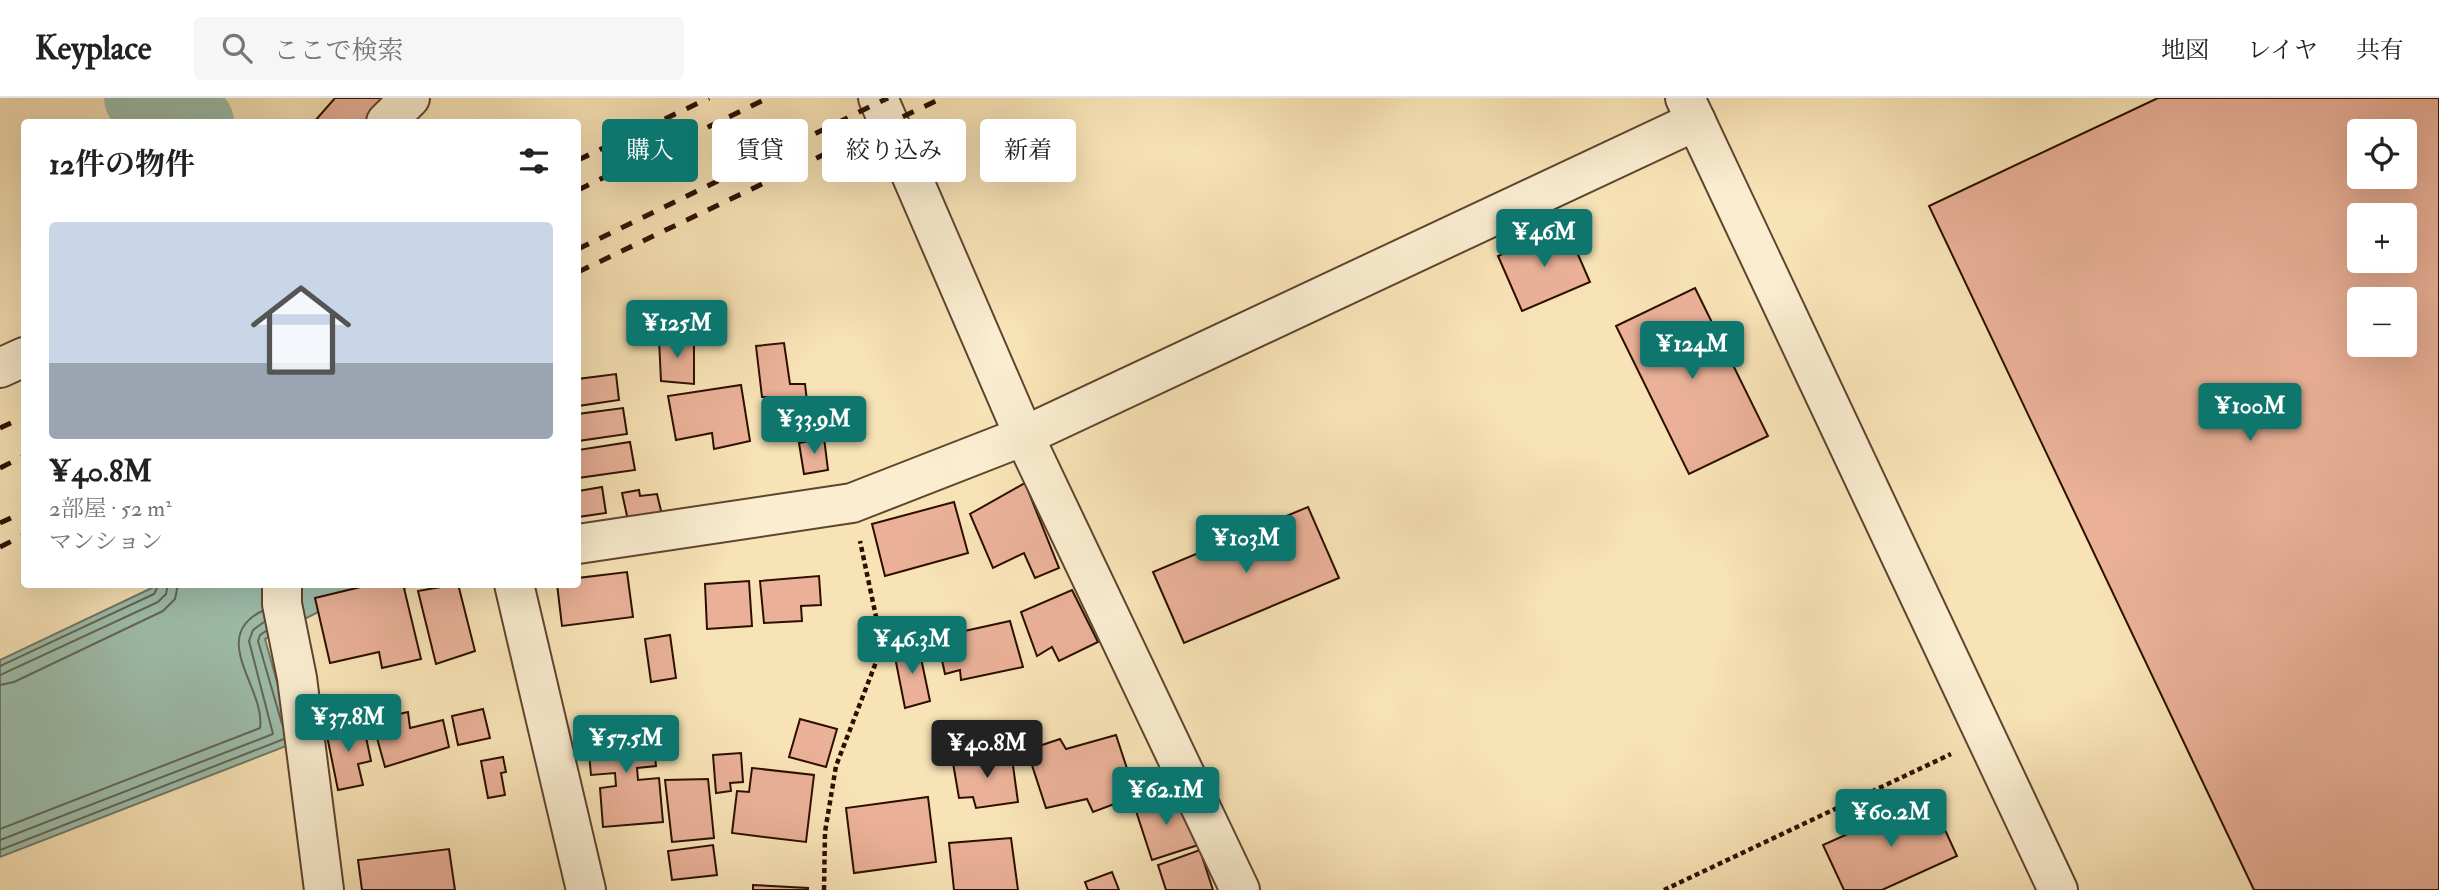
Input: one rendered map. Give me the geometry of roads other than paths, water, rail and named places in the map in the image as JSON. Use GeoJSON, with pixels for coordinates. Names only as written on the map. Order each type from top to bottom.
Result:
{"type":"FeatureCollection","features":[{"type":"Feature","properties":{"kind":"street"},"geometry":{"type":"LineString","coordinates":[[390,119],[410,98]]}},
{"type":"Feature","properties":{"kind":"street"},"geometry":{"type":"LineString","coordinates":[[878,98],[1024,436],[1240,890]]}},
{"type":"Feature","properties":{"kind":"street"},"geometry":{"type":"LineString","coordinates":[[581,544],[852,503],[1024,436],[1690,110],[2058,890]]}},
{"type":"Feature","properties":{"kind":"street"},"geometry":{"type":"LineString","coordinates":[[0,368],[21,358]]}},
{"type":"Feature","properties":{"kind":"street"},"geometry":{"type":"LineString","coordinates":[[283,588],[324,890]]}},
{"type":"Feature","properties":{"kind":"street"},"geometry":{"type":"LineString","coordinates":[[515,588],[586,890]]}},
{"type":"Feature","properties":{"kind":"water"},"geometry":{"type":"Polygon","coordinates":[[[152,588],[405,588],[402,594],[322,610],[265,639],[294,743],[0,857],[0,660],[152,588]]]}},
{"type":"Feature","properties":{"kind":"waterway"},"geometry":{"type":"LineString","coordinates":[[140,98],[191,119]]}},
{"type":"Feature","properties":{"kind":"railway"},"geometry":{"type":"LineString","coordinates":[[581,159],[709,98]]}},
{"type":"Feature","properties":{"kind":"railway"},"geometry":{"type":"LineString","coordinates":[[581,189],[768,98]]}},
{"type":"Feature","properties":{"kind":"railway"},"geometry":{"type":"LineString","coordinates":[[581,248],[888,98]]}},
{"type":"Feature","properties":{"kind":"railway"},"geometry":{"type":"LineString","coordinates":[[581,271],[942,98]]}},
{"type":"Feature","properties":{"kind":"railway"},"geometry":{"type":"LineString","coordinates":[[0,428],[21,418]]}},
{"type":"Feature","properties":{"kind":"railway"},"geometry":{"type":"LineString","coordinates":[[0,468],[21,458]]}},
{"type":"Feature","properties":{"kind":"railway"},"geometry":{"type":"LineString","coordinates":[[0,523],[21,513]]}},
{"type":"Feature","properties":{"kind":"railway"},"geometry":{"type":"LineString","coordinates":[[0,547],[21,536]]}}]}
